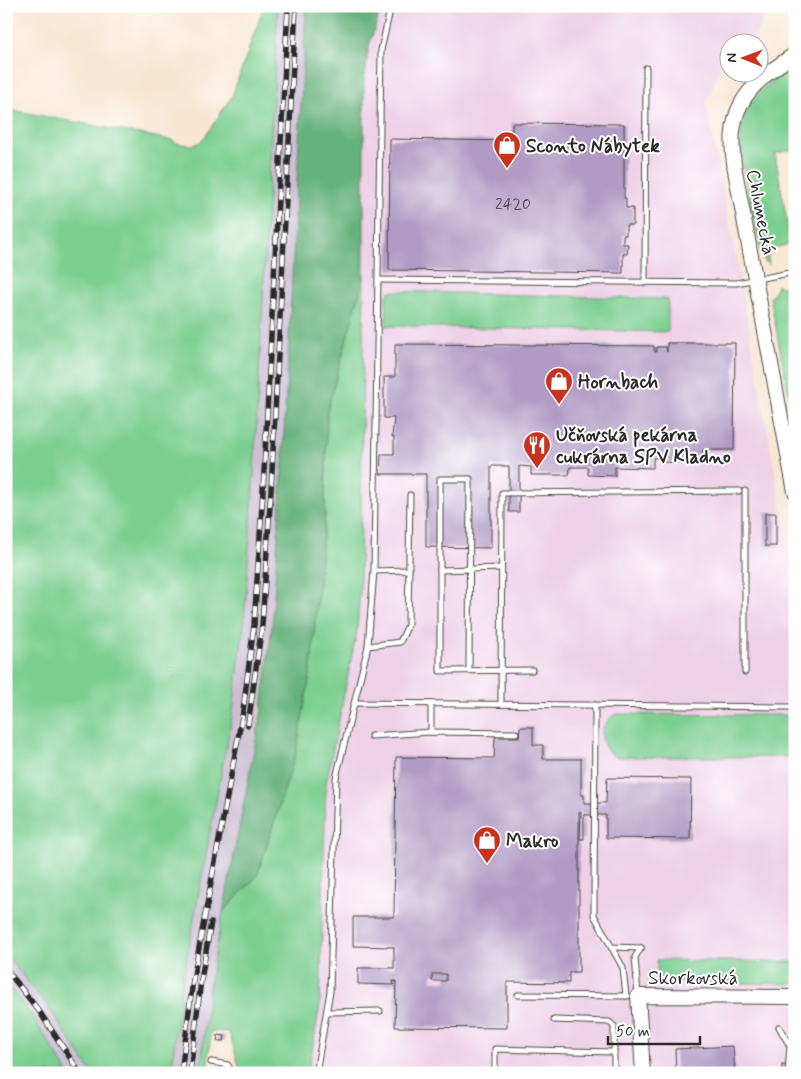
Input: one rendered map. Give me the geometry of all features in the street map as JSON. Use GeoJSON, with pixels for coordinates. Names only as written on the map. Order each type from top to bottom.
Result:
{"type":"FeatureCollection","features":[{"type":"Feature","properties":{"kind":"street","name":"Chlumecká"},"geometry":{"type":"LineString","coordinates":[[795,54],[764,75],[750,89],[740,105],[732,132],[733,160],[795,491]]}},
{"type":"Feature","properties":{"kind":"street","name":"Skorkovská"},"geometry":{"type":"LineString","coordinates":[[643,1073],[632,996],[795,997]]}},
{"type":"Feature","properties":{"kind":"lane"},"geometry":{"type":"LineString","coordinates":[[316,1073],[330,991],[336,778],[368,646],[374,571],[380,280],[381,50],[391,6]]}},
{"type":"Feature","properties":{"kind":"lane"},"geometry":{"type":"LineString","coordinates":[[645,283],[646,68]]}},
{"type":"Feature","properties":{"kind":"lane"},"geometry":{"type":"LineString","coordinates":[[380,280],[736,283],[795,272]]}},
{"type":"Feature","properties":{"kind":"lane"},"geometry":{"type":"LineString","coordinates":[[469,671],[470,479],[440,479],[440,672],[532,670]]}},
{"type":"Feature","properties":{"kind":"lane"},"geometry":{"type":"LineString","coordinates":[[501,704],[502,493],[738,491]]}},
{"type":"Feature","properties":{"kind":"lane"},"geometry":{"type":"LineString","coordinates":[[745,491],[745,672]]}},
{"type":"Feature","properties":{"kind":"lane"},"geometry":{"type":"LineString","coordinates":[[368,646],[400,642],[408,625],[410,495]]}},
{"type":"Feature","properties":{"kind":"lane"},"geometry":{"type":"LineString","coordinates":[[440,570],[502,568]]}},
{"type":"Feature","properties":{"kind":"lane"},"geometry":{"type":"LineString","coordinates":[[374,571],[410,570]]}},
{"type":"Feature","properties":{"kind":"lane"},"geometry":{"type":"LineString","coordinates":[[355,703],[795,707]]}},
{"type":"Feature","properties":{"kind":"lane"},"geometry":{"type":"LineString","coordinates":[[431,704],[431,732]]}},
{"type":"Feature","properties":{"kind":"lane"},"geometry":{"type":"LineString","coordinates":[[595,705],[594,915],[623,968],[632,996]]}},
{"type":"Feature","properties":{"kind":"lane"},"geometry":{"type":"LineString","coordinates":[[371,736],[431,732],[516,733]]}},
{"type":"Feature","properties":{"kind":"lane"},"geometry":{"type":"LineString","coordinates":[[611,947],[641,948],[636,952],[634,962],[632,996]]}},
{"type":"Feature","properties":{"kind":"lane"},"geometry":{"type":"LineString","coordinates":[[518,996],[632,996]]}},
{"type":"Feature","properties":{"kind":"lane"},"geometry":{"type":"LineString","coordinates":[[327,1012],[380,1012]]}},
{"type":"Feature","properties":{"kind":"lane"},"geometry":{"type":"LineString","coordinates":[[554,1020],[609,1022],[614,1026],[614,1073]]}},
{"type":"Feature","properties":{"kind":"lane"},"geometry":{"type":"LineString","coordinates":[[779,1027],[792,1046],[788,1073]]}},
{"type":"Feature","properties":{"kind":"lane"},"geometry":{"type":"LineString","coordinates":[[495,1073],[495,1049],[614,1052]]}},
{"type":"Feature","properties":{"kind":"lane"},"geometry":{"type":"LineString","coordinates":[[211,1062],[228,1065],[232,1073]]}},
{"type":"Feature","properties":{"kind":"shaded area"},"geometry":{"type":"Polygon","coordinates":[[[278,6],[306,6],[281,491],[272,626],[250,775],[210,981],[200,1073],[171,1073],[183,978],[248,575],[278,6]]]}},
{"type":"Feature","properties":{"kind":"shaded area"},"geometry":{"type":"Polygon","coordinates":[[[382,6],[765,6],[766,12],[757,32],[718,32],[718,72],[706,104],[795,582],[795,1073],[308,1073],[320,1005],[326,784],[357,631],[360,592],[364,81],[369,46],[382,6]]]}},
{"type":"Feature","properties":{"kind":"shaded area"},"geometry":{"type":"Polygon","coordinates":[[[6,955],[47,1005],[92,1073],[68,1073],[32,1016],[6,983],[6,955]]]}},
{"type":"Feature","properties":{"kind":"green space"},"geometry":{"type":"Polygon","coordinates":[[[264,6],[278,6],[253,490],[244,624],[233,710],[183,978],[171,1073],[92,1073],[47,1005],[6,955],[6,109],[171,140],[179,144],[193,145],[202,141],[232,96],[264,6]]]}},
{"type":"Feature","properties":{"kind":"green space"},"geometry":{"type":"Polygon","coordinates":[[[306,6],[382,6],[369,46],[364,81],[364,276],[327,411],[325,514],[311,669],[296,753],[257,876],[223,912],[261,713],[272,626],[281,491],[306,6]]]}},
{"type":"Feature","properties":{"kind":"green space"},"geometry":{"type":"Polygon","coordinates":[[[795,65],[795,149],[775,154],[791,244],[767,249],[769,265],[765,262],[761,251],[746,183],[742,162],[742,128],[745,114],[752,101],[763,88],[795,65]]]}},
{"type":"Feature","properties":{"kind":"green space"},"geometry":{"type":"Polygon","coordinates":[[[364,276],[360,592],[357,631],[326,784],[320,1005],[308,1073],[239,1073],[229,1032],[211,1031],[207,1073],[200,1073],[210,981],[223,912],[257,876],[296,753],[311,669],[325,514],[327,411],[364,276]]]}},
{"type":"Feature","properties":{"kind":"green space"},"geometry":{"type":"Polygon","coordinates":[[[778,284],[779,287],[795,285],[795,428],[770,298],[778,284]]]}},
{"type":"Feature","properties":{"kind":"green space"},"geometry":{"type":"Polygon","coordinates":[[[390,291],[668,299],[668,332],[386,326],[386,297],[390,291]]]}},
{"type":"Feature","properties":{"kind":"green space"},"geometry":{"type":"Polygon","coordinates":[[[616,714],[784,715],[795,717],[795,757],[615,757],[605,747],[602,736],[605,724],[616,714]]]}},
{"type":"Feature","properties":{"kind":"green space"},"geometry":{"type":"Polygon","coordinates":[[[657,960],[795,962],[795,984],[663,982],[657,972],[657,960]]]}},
{"type":"Feature","properties":{"kind":"green space"},"geometry":{"type":"Polygon","coordinates":[[[6,983],[32,1016],[68,1073],[6,1073],[6,983]]]}},
{"type":"Feature","properties":{"kind":"building","name":"Sconto Nábytek"},"geometry":{"type":"Polygon","coordinates":[[[512,123],[624,124],[624,198],[626,198],[626,208],[633,208],[633,225],[626,225],[626,235],[623,235],[623,244],[628,244],[627,254],[623,254],[623,273],[389,270],[390,139],[512,141],[512,123]]]}},
{"type":"Feature","properties":{"kind":"building","name":"Hornbach"},"geometry":{"type":"Polygon","coordinates":[[[667,343],[735,343],[734,450],[703,450],[702,463],[661,462],[661,458],[653,458],[653,468],[615,467],[615,476],[588,475],[588,467],[570,467],[569,475],[531,475],[531,467],[519,466],[519,512],[509,512],[509,466],[491,466],[491,548],[426,547],[426,474],[380,474],[381,454],[394,454],[394,437],[392,437],[394,418],[384,418],[384,377],[395,377],[395,344],[654,346],[654,351],[656,352],[656,347],[666,347],[667,352],[667,343]]]}},
{"type":"Feature","properties":{"kind":"building"},"geometry":{"type":"Polygon","coordinates":[[[765,513],[776,513],[776,546],[765,546],[765,513]]]}},
{"type":"Feature","properties":{"kind":"building","name":"Makro"},"geometry":{"type":"Polygon","coordinates":[[[520,727],[533,727],[533,745],[543,745],[543,759],[581,759],[581,795],[584,795],[584,803],[606,803],[607,778],[691,779],[690,839],[606,838],[606,815],[584,815],[584,839],[580,839],[581,812],[579,812],[579,972],[569,972],[569,983],[507,982],[507,1028],[395,1027],[396,981],[393,981],[394,985],[358,984],[358,968],[394,968],[394,947],[353,946],[353,917],[394,917],[396,757],[494,758],[495,737],[519,737],[520,727]],[[432,974],[432,981],[446,981],[446,974],[432,974]]]}},
{"type":"Feature","properties":{"kind":"building"},"geometry":{"type":"Polygon","coordinates":[[[218,1035],[225,1036],[224,1041],[217,1041],[218,1035]]]}},
{"type":"Feature","properties":{"kind":"building"},"geometry":{"type":"Polygon","coordinates":[[[733,1046],[735,1073],[676,1073],[675,1049],[733,1046]]]}},
{"type":"Feature","properties":{"kind":"building"},"geometry":{"type":"Polygon","coordinates":[[[782,1065],[795,1065],[795,1073],[782,1073],[782,1065]]]}},
{"type":"Feature","properties":{"kind":"railway"},"geometry":{"type":"LineString","coordinates":[[181,1073],[193,980],[243,711],[254,625],[263,491],[288,6]]}},
{"type":"Feature","properties":{"kind":"railway"},"geometry":{"type":"LineString","coordinates":[[248,725],[262,625],[271,491],[296,6]]}},
{"type":"Feature","properties":{"kind":"railway"},"geometry":{"type":"LineString","coordinates":[[190,1073],[201,980],[211,922]]}},
{"type":"Feature","properties":{"kind":"railway"},"geometry":{"type":"LineString","coordinates":[[6,969],[39,1011],[80,1073]]}},
{"type":"Feature","properties":{"kind":"place","name":"Sconto Nábytek"},"geometry":{"type":"Point","coordinates":[507,169]}},
{"type":"Feature","properties":{"kind":"place","name":"Hornbach"},"geometry":{"type":"Point","coordinates":[559,405]}},
{"type":"Feature","properties":{"kind":"place","name":"Učňovská pekárna cukrárna SPV Kladno"},"geometry":{"type":"Point","coordinates":[537,469]}},
{"type":"Feature","properties":{"kind":"place","name":"Makro"},"geometry":{"type":"Point","coordinates":[487,864]}}]}
